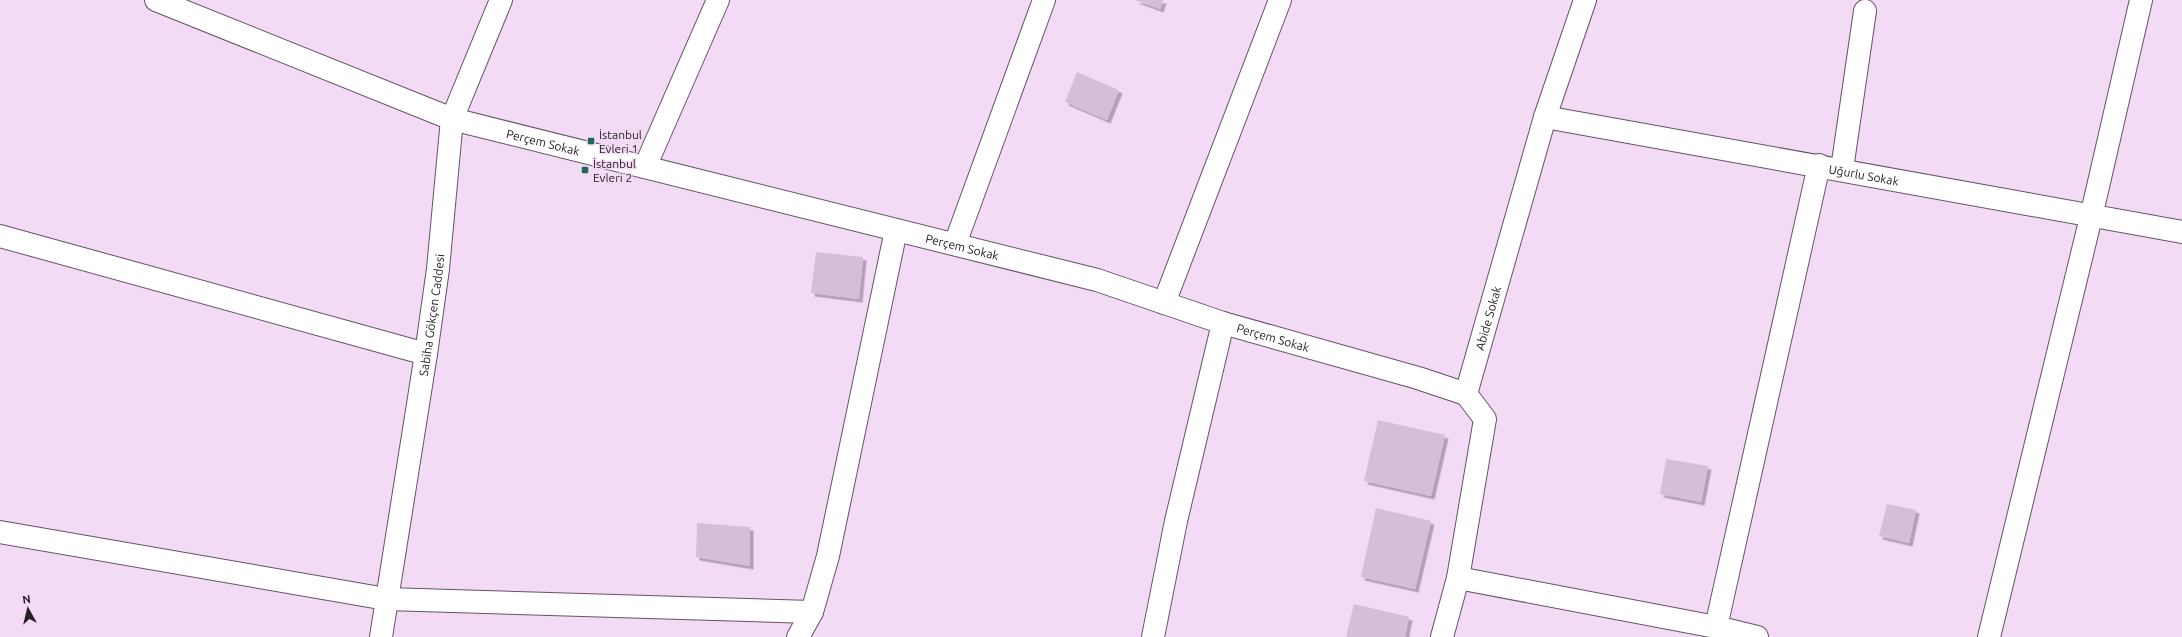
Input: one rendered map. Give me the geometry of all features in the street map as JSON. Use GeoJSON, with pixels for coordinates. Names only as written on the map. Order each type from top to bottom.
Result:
{"type":"FeatureCollection","features":[{"type":"Feature","properties":{"kind":"street","name":"Perçem Sokak"},"geometry":{"type":"LineString","coordinates":[[156,0],[452,119],[1097,280],[1222,323],[1410,376],[1466,394]]}},
{"type":"Feature","properties":{"kind":"street","name":"Sabiha Gökçen Caddesi"},"geometry":{"type":"LineString","coordinates":[[381,637],[438,269],[452,119],[501,0]]}},
{"type":"Feature","properties":{"kind":"street"},"geometry":{"type":"LineString","coordinates":[[646,167],[718,0]]}},
{"type":"Feature","properties":{"kind":"street"},"geometry":{"type":"LineString","coordinates":[[955,244],[1044,0]]}},
{"type":"Feature","properties":{"kind":"street"},"geometry":{"type":"LineString","coordinates":[[1164,302],[1280,0]]}},
{"type":"Feature","properties":{"kind":"street","name":"Abide Sokak"},"geometry":{"type":"LineString","coordinates":[[1466,394],[1545,117],[1586,0]]}},
{"type":"Feature","properties":{"kind":"street"},"geometry":{"type":"LineString","coordinates":[[1988,637],[2091,217],[2141,0]]}},
{"type":"Feature","properties":{"kind":"street"},"geometry":{"type":"LineString","coordinates":[[1842,169],[1865,11]]}},
{"type":"Feature","properties":{"kind":"street","name":"Uğurlu Sokak"},"geometry":{"type":"LineString","coordinates":[[1545,117],[1842,169],[2091,217],[2182,232]]}},
{"type":"Feature","properties":{"kind":"street"},"geometry":{"type":"LineString","coordinates":[[1716,627],[1819,165]]}},
{"type":"Feature","properties":{"kind":"street"},"geometry":{"type":"LineString","coordinates":[[798,637],[812,612],[828,556],[896,230]]}},
{"type":"Feature","properties":{"kind":"street"},"geometry":{"type":"LineString","coordinates":[[0,236],[426,354]]}},
{"type":"Feature","properties":{"kind":"street"},"geometry":{"type":"LineString","coordinates":[[1153,637],[1176,521],[1222,323]]}},
{"type":"Feature","properties":{"kind":"street"},"geometry":{"type":"LineString","coordinates":[[1442,637],[1458,578],[1485,419],[1466,394]]}},
{"type":"Feature","properties":{"kind":"street"},"geometry":{"type":"LineString","coordinates":[[0,532],[386,598],[812,612]]}},
{"type":"Feature","properties":{"kind":"street"},"geometry":{"type":"LineString","coordinates":[[1458,578],[1716,627],[1757,637]]}},
{"type":"Feature","properties":{"kind":"building"},"geometry":{"type":"Polygon","coordinates":[[[1135,0],[1163,0],[1160,9],[1135,0]]]}},
{"type":"Feature","properties":{"kind":"building"},"geometry":{"type":"Polygon","coordinates":[[[1077,72],[1119,90],[1107,120],[1065,102],[1077,72]]]}},
{"type":"Feature","properties":{"kind":"building"},"geometry":{"type":"Polygon","coordinates":[[[816,252],[863,257],[859,299],[811,293],[816,252]]]}},
{"type":"Feature","properties":{"kind":"building"},"geometry":{"type":"Polygon","coordinates":[[[1378,420],[1445,435],[1431,496],[1364,481],[1378,420]]]}},
{"type":"Feature","properties":{"kind":"building"},"geometry":{"type":"Polygon","coordinates":[[[1666,459],[1708,466],[1701,502],[1660,494],[1666,459]]]}},
{"type":"Feature","properties":{"kind":"building"},"geometry":{"type":"Polygon","coordinates":[[[1887,504],[1916,510],[1909,543],[1879,536],[1887,504]]]}},
{"type":"Feature","properties":{"kind":"building"},"geometry":{"type":"Polygon","coordinates":[[[1376,508],[1431,521],[1415,589],[1361,577],[1376,508]]]}},
{"type":"Feature","properties":{"kind":"building"},"geometry":{"type":"Polygon","coordinates":[[[697,523],[750,527],[750,566],[696,557],[697,523]]]}},
{"type":"Feature","properties":{"kind":"building"},"geometry":{"type":"Polygon","coordinates":[[[1354,604],[1409,617],[1405,637],[1346,637],[1354,604]]]}},
{"type":"Feature","properties":{"kind":"place","name":"İstanbul Evleri 1"},"geometry":{"type":"Point","coordinates":[591,141]}},
{"type":"Feature","properties":{"kind":"place","name":"İstanbul Evleri 2"},"geometry":{"type":"Point","coordinates":[585,170]}}]}
